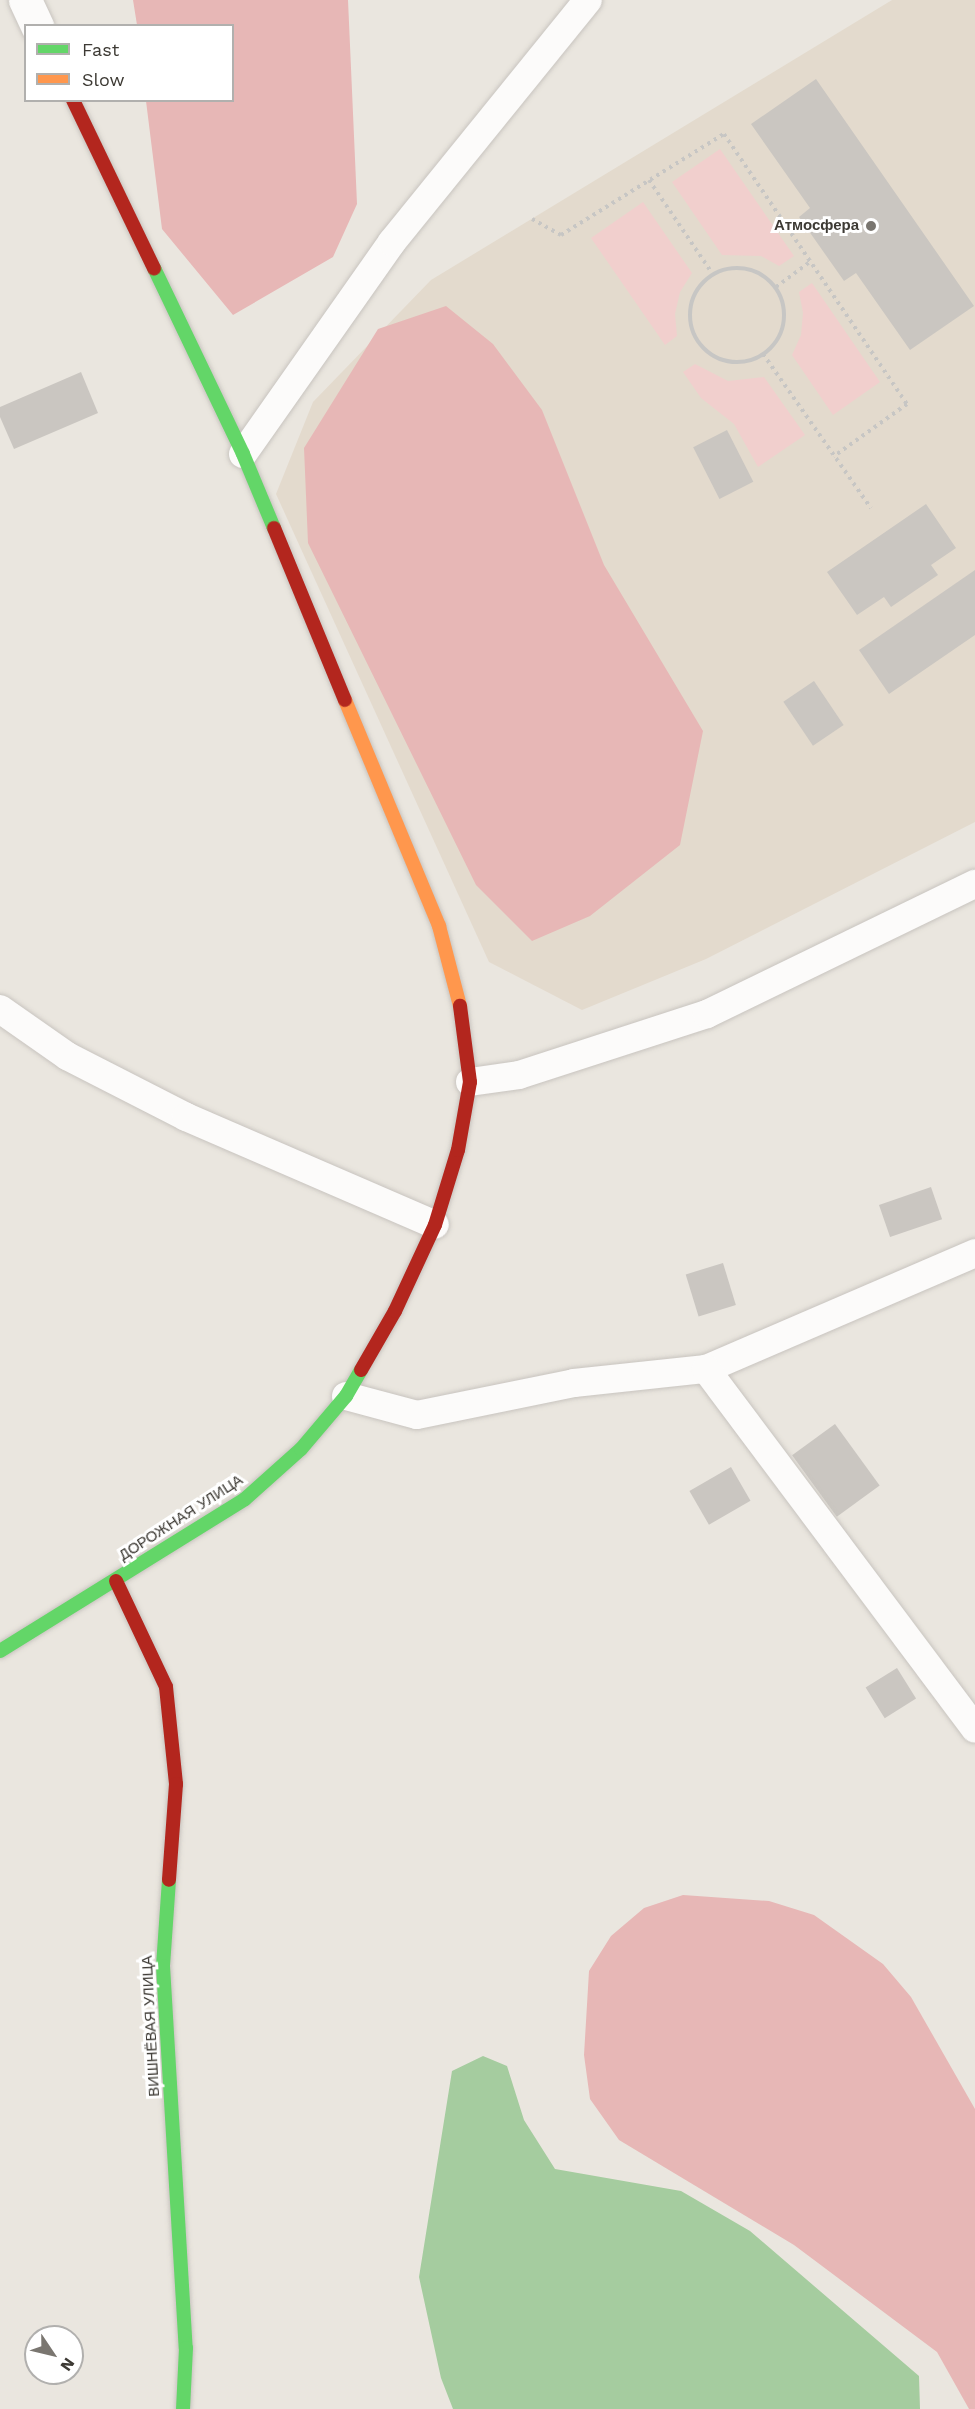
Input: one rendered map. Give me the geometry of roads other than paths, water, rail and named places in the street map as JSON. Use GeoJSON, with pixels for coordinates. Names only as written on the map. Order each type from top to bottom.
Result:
{"type":"FeatureCollection","features":[{"type":"Feature","properties":{"kind":"street"},"geometry":{"type":"LineString","coordinates":[[25,0],[36,24]]}},
{"type":"Feature","properties":{"kind":"street","name":"ДОРОЖНАЯ УЛИЦА"},"geometry":{"type":"LineString","coordinates":[[0,1651],[116,1581],[244,1499],[301,1449],[346,1396],[395,1311],[435,1225],[458,1150],[470,1082],[461,1008],[440,926],[243,454],[74,102]]}},
{"type":"Feature","properties":{"kind":"street","name":"ВИШНЁВАЯ УЛИЦА"},"geometry":{"type":"LineString","coordinates":[[116,1581],[166,1687],[176,1784],[163,1966],[186,2348],[183,2409]]}},
{"type":"Feature","properties":{"kind":"lane"},"geometry":{"type":"LineString","coordinates":[[243,454],[392,242],[588,0]]}},
{"type":"Feature","properties":{"kind":"lane"},"geometry":{"type":"LineString","coordinates":[[470,1082],[519,1075],[707,1014],[975,884]]}},
{"type":"Feature","properties":{"kind":"lane"},"geometry":{"type":"LineString","coordinates":[[0,1009],[67,1056],[186,1117],[435,1225]]}},
{"type":"Feature","properties":{"kind":"lane"},"geometry":{"type":"LineString","coordinates":[[346,1396],[417,1415],[574,1383],[706,1369],[975,1253]]}},
{"type":"Feature","properties":{"kind":"lane"},"geometry":{"type":"LineString","coordinates":[[706,1369],[975,1728]]}},
{"type":"Feature","properties":{"kind":"place","name":"Атмосфера"},"geometry":{"type":"Point","coordinates":[871,226]}}]}
